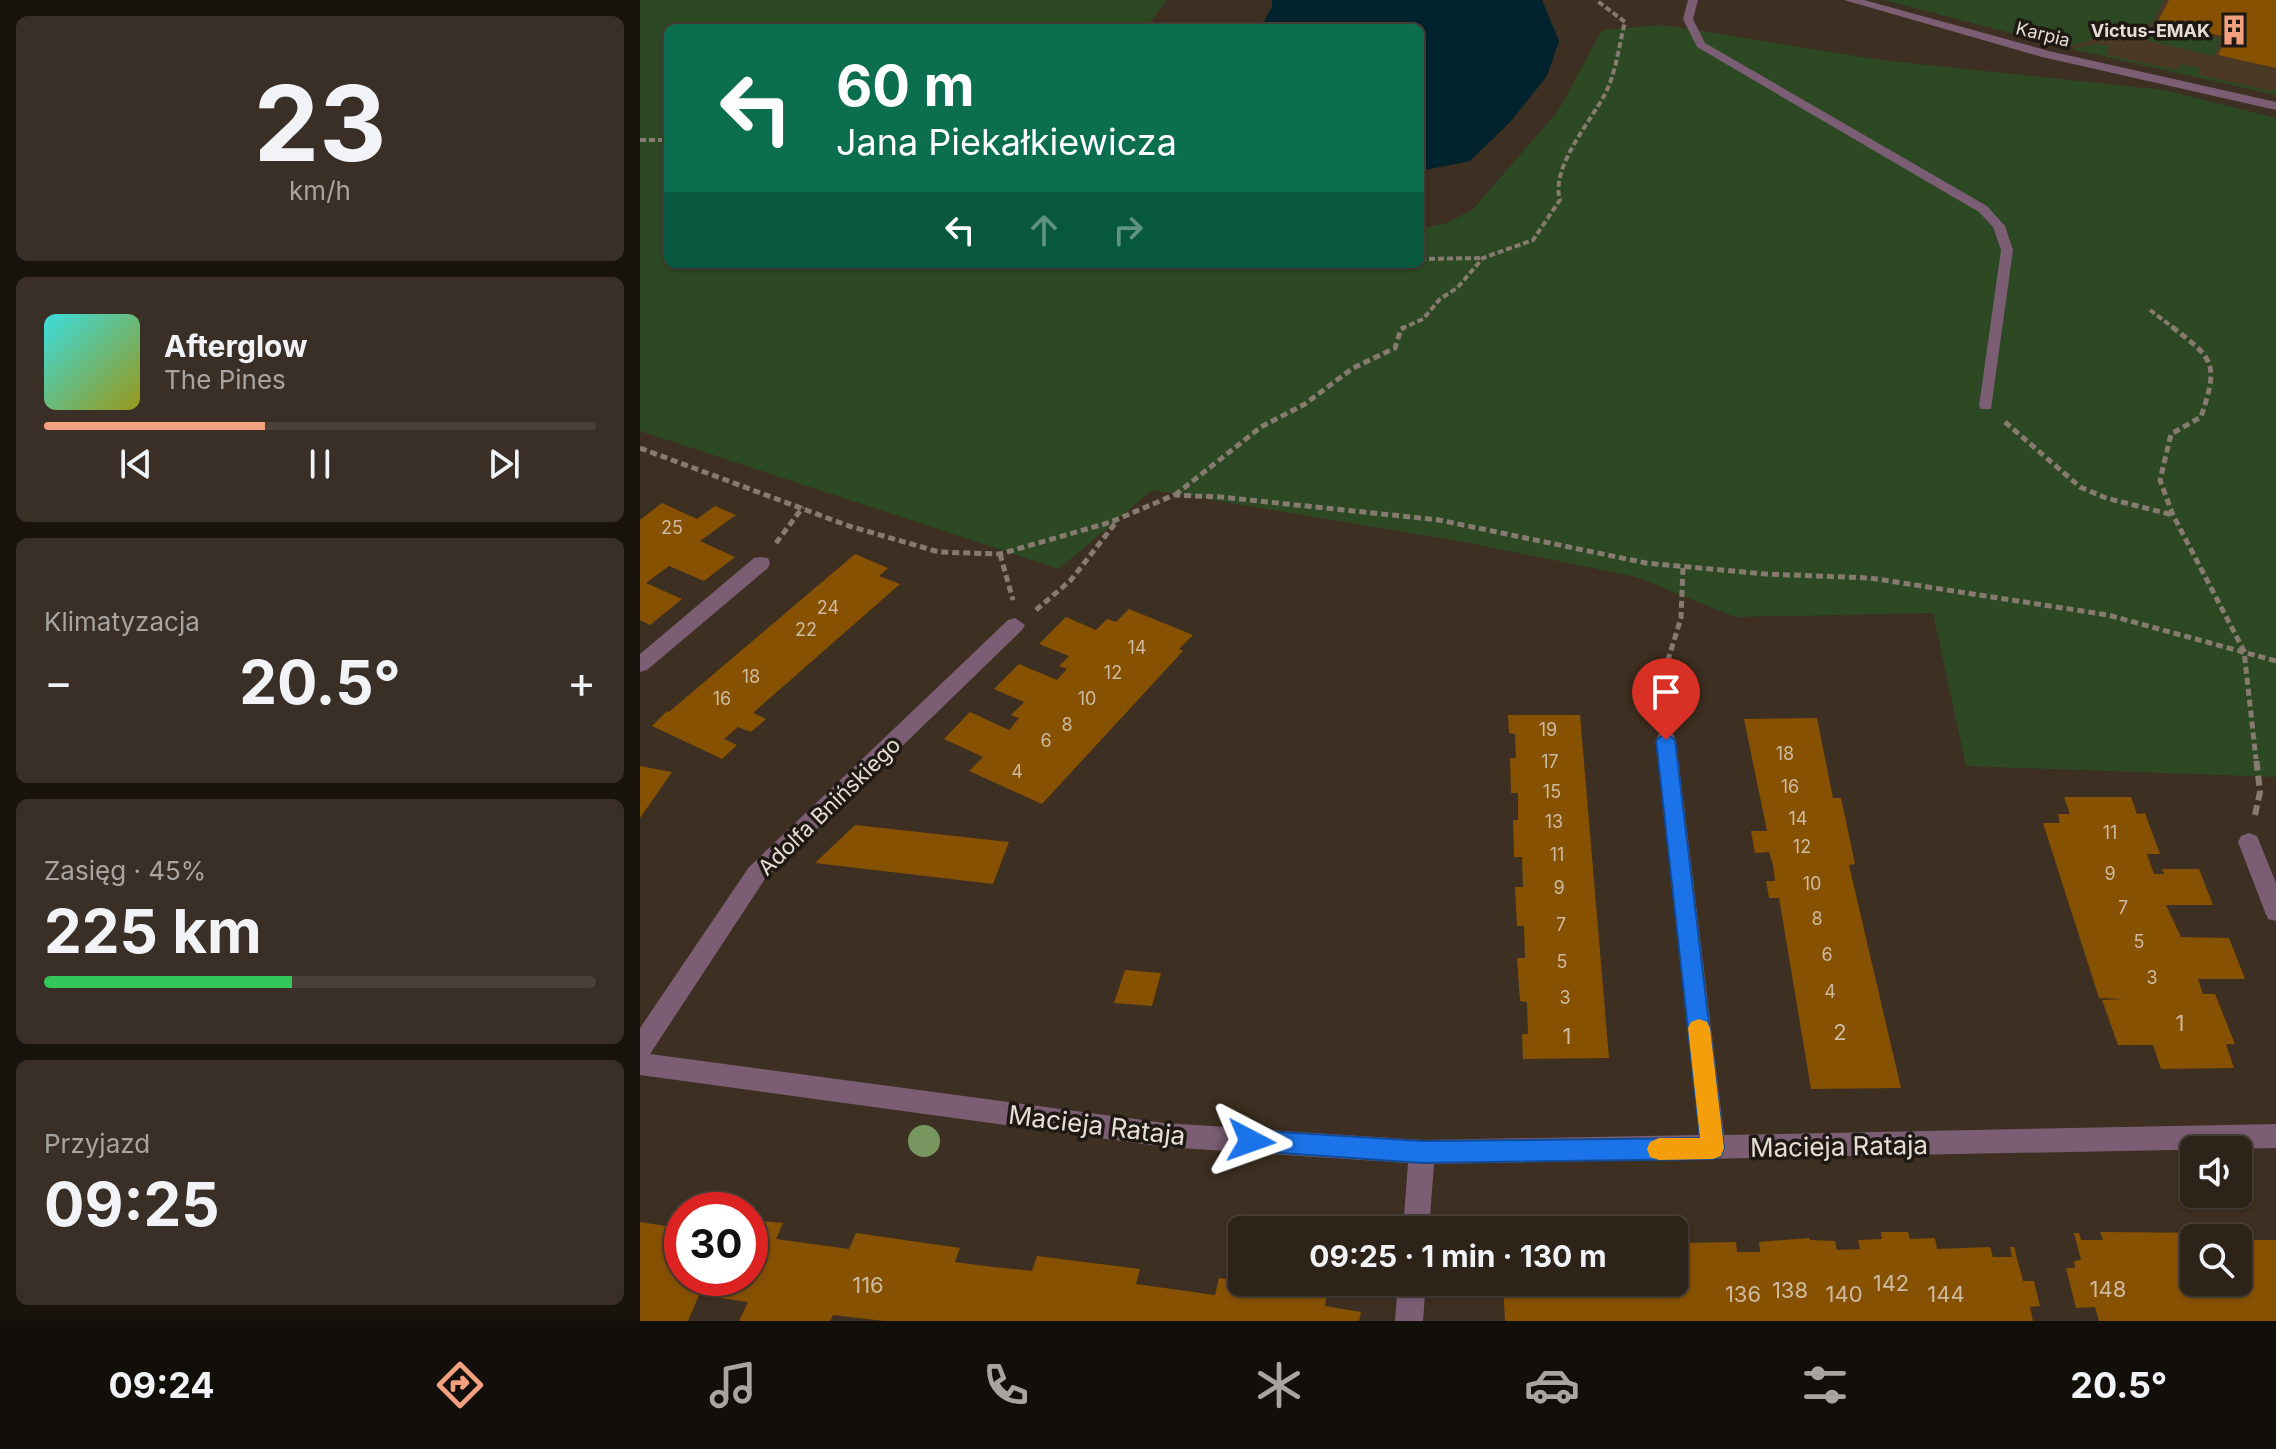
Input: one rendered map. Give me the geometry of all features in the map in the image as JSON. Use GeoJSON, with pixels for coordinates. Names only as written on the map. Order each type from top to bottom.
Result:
{"type":"FeatureCollection","features":[{"type":"Feature","properties":{"kind":"street","name":"Karpia"},"geometry":{"type":"LineString","coordinates":[[1850,0],[2047,54],[2276,106]]}},
{"type":"Feature","properties":{"kind":"street"},"geometry":{"type":"LineString","coordinates":[[640,665],[761,563]]}},
{"type":"Feature","properties":{"kind":"street","name":"Adolfa Bnińskiego"},"geometry":{"type":"LineString","coordinates":[[640,1048],[757,873],[1015,625]]}},
{"type":"Feature","properties":{"kind":"street"},"geometry":{"type":"LineString","coordinates":[[1666,740],[1713,1148]]}},
{"type":"Feature","properties":{"kind":"street"},"geometry":{"type":"LineString","coordinates":[[2249,842],[2276,912]]}},
{"type":"Feature","properties":{"kind":"street","name":"Macieja Rataja"},"geometry":{"type":"LineString","coordinates":[[640,1064],[1165,1135],[1422,1152],[2276,1136]]}},
{"type":"Feature","properties":{"kind":"street"},"geometry":{"type":"LineString","coordinates":[[1417,1216],[1422,1152]]}},
{"type":"Feature","properties":{"kind":"street"},"geometry":{"type":"LineString","coordinates":[[1409,1321],[1411,1296]]}},
{"type":"Feature","properties":{"kind":"lane"},"geometry":{"type":"LineString","coordinates":[[1693,0],[1688,19],[1701,45],[1983,209],[1999,226],[2007,250],[1986,406]]}},
{"type":"Feature","properties":{"kind":"path"},"geometry":{"type":"LineString","coordinates":[[1424,259],[1483,258],[1533,240],[1560,200],[1557,190],[1578,133],[1606,93],[1625,22],[1596,0]]}},
{"type":"Feature","properties":{"kind":"path"},"geometry":{"type":"LineString","coordinates":[[640,140],[664,140]]}},
{"type":"Feature","properties":{"kind":"path"},"geometry":{"type":"LineString","coordinates":[[640,448],[849,526],[939,552],[1000,554],[1118,520],[1174,495],[1261,427],[1305,404],[1353,368],[1395,348],[1401,329],[1423,319],[1440,299],[1457,288],[1483,258]]}},
{"type":"Feature","properties":{"kind":"path"},"geometry":{"type":"LineString","coordinates":[[2150,310],[2206,353],[2213,381],[2201,417],[2171,434],[2160,480],[2173,515],[2244,651],[2260,792],[2249,842]]}},
{"type":"Feature","properties":{"kind":"path"},"geometry":{"type":"LineString","coordinates":[[1986,406],[2080,487],[2106,498],[2173,515]]}},
{"type":"Feature","properties":{"kind":"path"},"geometry":{"type":"LineString","coordinates":[[1174,495],[1439,520],[1646,563],[1870,578],[2108,615],[2276,661]]}},
{"type":"Feature","properties":{"kind":"path"},"geometry":{"type":"LineString","coordinates":[[761,563],[803,507]]}},
{"type":"Feature","properties":{"kind":"path"},"geometry":{"type":"LineString","coordinates":[[1000,554],[1011,589],[1015,625],[1061,592],[1080,573],[1118,520]]}},
{"type":"Feature","properties":{"kind":"path"},"geometry":{"type":"LineString","coordinates":[[1666,740],[1663,676],[1681,618],[1683,567]]}},
{"type":"Feature","properties":{"kind":"shaded area","name":"Victus-EMAK"},"geometry":{"type":"Polygon","coordinates":[[[2084,0],[2276,0],[2276,95],[2036,40],[2084,0]]]}},
{"type":"Feature","properties":{"kind":"green space"},"geometry":{"type":"Polygon","coordinates":[[[640,0],[1167,0],[1149,24],[664,24],[664,268],[1424,268],[1424,228],[1447,223],[1473,209],[1558,111],[1602,30],[1663,25],[1881,60],[2164,90],[2276,118],[2276,777],[1966,766],[1933,613],[1735,617],[1636,577],[1465,542],[1152,490],[1059,569],[640,431],[640,0]]]}},
{"type":"Feature","properties":{"kind":"green space"},"geometry":{"type":"Polygon","coordinates":[[[1884,0],[2164,0],[2152,24],[2148,23],[2143,32],[2103,24],[2088,42],[2064,47],[1884,0]]]}},
{"type":"Feature","properties":{"kind":"green space"},"geometry":{"type":"Polygon","coordinates":[[[2157,25],[2222,39],[2214,56],[2148,41],[2157,25]]]}},
{"type":"Feature","properties":{"kind":"green space"},"geometry":{"type":"Polygon","coordinates":[[[2096,44],[2109,46],[2106,55],[2177,70],[2181,64],[2200,68],[2199,75],[2272,91],[2276,85],[2276,95],[2071,49],[2096,44]]]}},
{"type":"Feature","properties":{"kind":"water"},"geometry":{"type":"Polygon","coordinates":[[[1272,0],[1542,0],[1559,41],[1547,76],[1511,121],[1470,161],[1424,170],[1424,24],[1262,24],[1272,7],[1272,0]]]}},
{"type":"Feature","properties":{"kind":"building","name":"Victus-EMAK"},"geometry":{"type":"Polygon","coordinates":[[[2169,0],[2276,0],[2276,68],[2218,55],[2227,37],[2157,23],[2169,0]]]}},
{"type":"Feature","properties":{"kind":"building"},"geometry":{"type":"Polygon","coordinates":[[[662,503],[697,519],[715,506],[736,515],[700,541],[735,557],[704,581],[669,566],[646,583],[682,599],[650,625],[640,620],[640,520],[662,503]]]}},
{"type":"Feature","properties":{"kind":"building"},"geometry":{"type":"Polygon","coordinates":[[[855,554],[888,568],[879,576],[900,584],[753,713],[766,719],[751,732],[738,727],[724,739],[737,745],[722,759],[652,726],[667,711],[855,554]]]}},
{"type":"Feature","properties":{"kind":"building"},"geometry":{"type":"Polygon","coordinates":[[[1129,609],[1193,635],[1179,649],[1183,651],[1042,804],[969,771],[983,757],[944,739],[970,712],[1009,730],[1019,718],[1011,715],[1024,702],[994,689],[1019,664],[1057,680],[1067,669],[1059,666],[1069,656],[1039,644],[1066,617],[1096,630],[1107,619],[1116,622],[1129,609]]]}},
{"type":"Feature","properties":{"kind":"building"},"geometry":{"type":"Polygon","coordinates":[[[1508,715],[1580,715],[1609,1058],[1523,1059],[1522,1034],[1528,1034],[1527,1002],[1520,1001],[1517,958],[1525,958],[1524,926],[1517,926],[1515,887],[1523,887],[1522,857],[1514,857],[1513,820],[1518,820],[1518,793],[1511,793],[1510,758],[1516,758],[1515,734],[1509,733],[1508,715]]]}},
{"type":"Feature","properties":{"kind":"building"},"geometry":{"type":"Polygon","coordinates":[[[1817,718],[1833,798],[1841,798],[1855,864],[1849,865],[1901,1088],[1811,1089],[1779,898],[1769,898],[1766,881],[1775,881],[1773,865],[1769,852],[1755,853],[1751,831],[1767,831],[1744,719],[1817,718]]]}},
{"type":"Feature","properties":{"kind":"building"},"geometry":{"type":"Polygon","coordinates":[[[640,766],[672,772],[640,818],[640,766]]]}},
{"type":"Feature","properties":{"kind":"building"},"geometry":{"type":"Polygon","coordinates":[[[2064,797],[2131,797],[2137,814],[2145,813],[2160,854],[2147,854],[2154,874],[2164,874],[2162,869],[2199,869],[2213,905],[2166,905],[2181,937],[2229,938],[2245,979],[2198,979],[2203,994],[2215,994],[2235,1044],[2226,1044],[2234,1068],[2161,1069],[2153,1045],[2118,1045],[2102,1000],[2124,999],[2099,998],[2043,823],[2060,823],[2058,814],[2070,814],[2064,797]]]}},
{"type":"Feature","properties":{"kind":"building"},"geometry":{"type":"Polygon","coordinates":[[[855,825],[1009,842],[993,884],[815,863],[855,825]]]}},
{"type":"Feature","properties":{"kind":"building"},"geometry":{"type":"Polygon","coordinates":[[[1125,970],[1161,973],[1152,1006],[1114,1003],[1125,970]]]}},
{"type":"Feature","properties":{"kind":"building"},"geometry":{"type":"Polygon","coordinates":[[[640,1222],[664,1226],[664,1296],[699,1296],[688,1321],[640,1321],[640,1222]]]}},
{"type":"Feature","properties":{"kind":"building"},"geometry":{"type":"Polygon","coordinates":[[[768,1222],[783,1223],[776,1239],[849,1249],[856,1233],[960,1248],[955,1262],[993,1267],[1032,1271],[1037,1256],[1140,1269],[1136,1284],[1215,1295],[1219,1278],[1228,1279],[1228,1296],[1326,1296],[1325,1306],[1361,1312],[1359,1321],[884,1321],[833,1315],[830,1321],[739,1321],[748,1302],[706,1296],[768,1296],[768,1222]]]}},
{"type":"Feature","properties":{"kind":"building"},"geometry":{"type":"Polygon","coordinates":[[[1881,1232],[1908,1232],[1910,1239],[1935,1238],[1937,1249],[1990,1247],[1993,1257],[2012,1257],[2010,1247],[2014,1247],[2023,1281],[2034,1281],[2040,1306],[2030,1307],[2033,1321],[1505,1321],[1504,1296],[1688,1296],[1688,1243],[1736,1242],[1737,1252],[1760,1252],[1759,1242],[1809,1238],[1835,1241],[1837,1250],[1860,1249],[1858,1240],[1882,1239],[1881,1232]]]}},
{"type":"Feature","properties":{"kind":"building"},"geometry":{"type":"Polygon","coordinates":[[[2100,1232],[2180,1233],[2180,1296],[2252,1296],[2252,1240],[2276,1240],[2276,1321],[2099,1321],[2095,1307],[2076,1308],[2066,1268],[2075,1268],[2074,1261],[2081,1260],[2074,1233],[2079,1233],[2081,1240],[2103,1240],[2100,1232]]]}},
{"type":"Feature","properties":{"kind":"slow traffic"},"geometry":{"type":"LineString","coordinates":[[1659,1149],[1713,1148],[1699,1028]]}},
{"type":"Feature","properties":{"kind":"place","name":"Victus-EMAK"},"geometry":{"type":"Point","coordinates":[2234,30]}},
{"type":"Feature","properties":{"kind":"route"},"geometry":{"type":"LineString","coordinates":[[1251,1141],[1422,1152],[1713,1148],[1666,740]]}}]}
